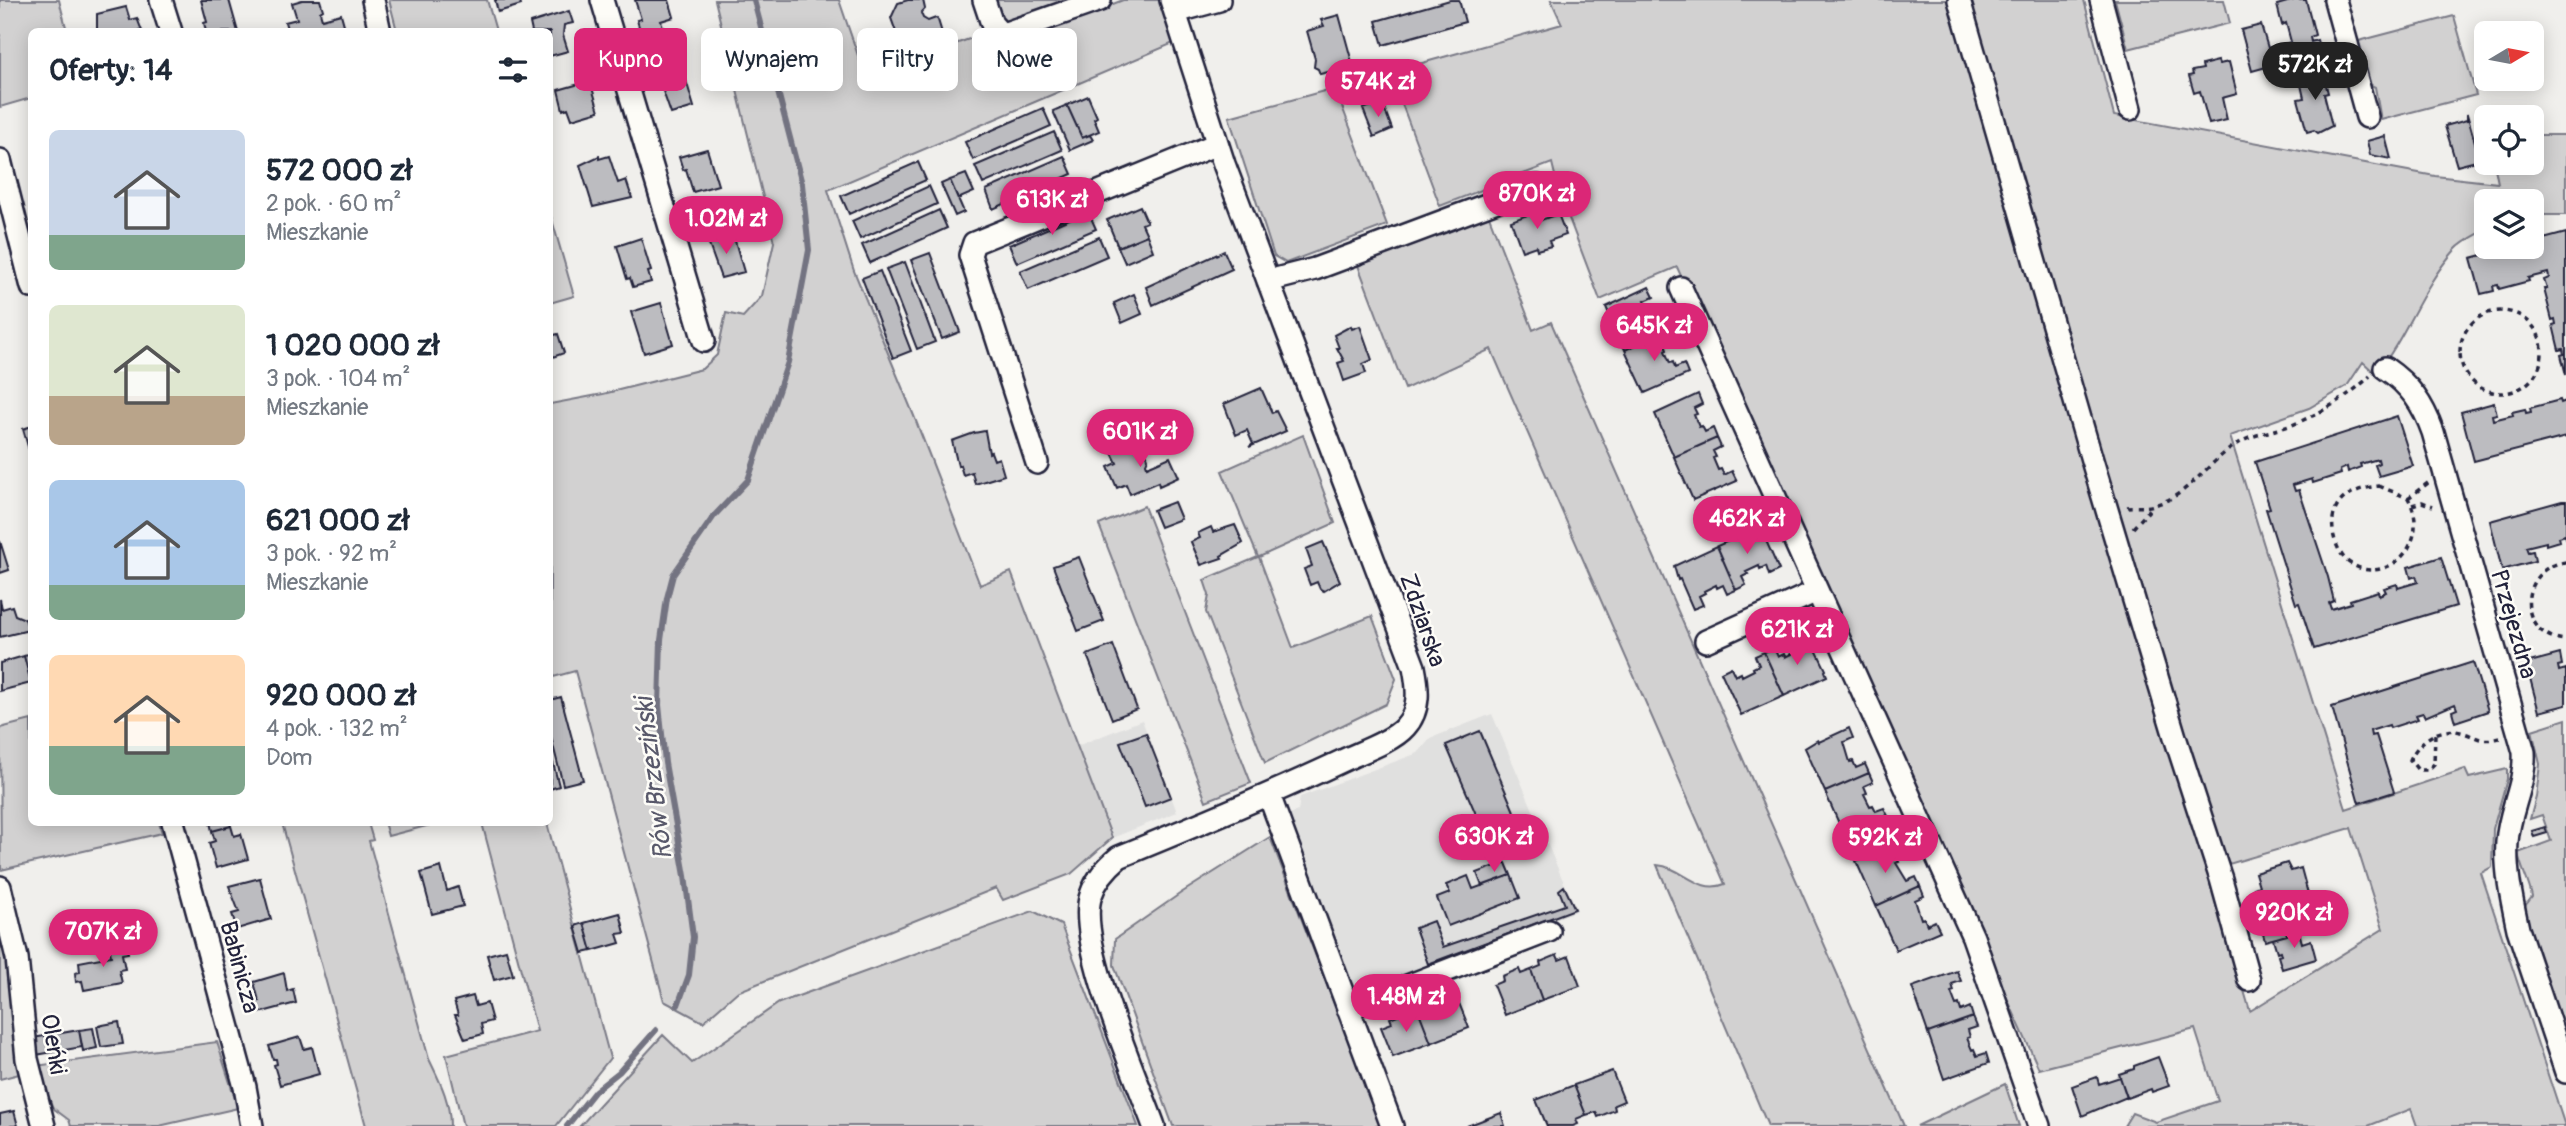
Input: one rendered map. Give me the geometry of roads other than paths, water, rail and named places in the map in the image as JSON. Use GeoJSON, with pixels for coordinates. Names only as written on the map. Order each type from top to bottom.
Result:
{"type":"FeatureCollection","features":[{"type":"Feature","properties":{"kind":"street"},"geometry":{"type":"LineString","coordinates":[[161,0],[170,28]]}},
{"type":"Feature","properties":{"kind":"street"},"geometry":{"type":"LineString","coordinates":[[373,0],[379,28]]}},
{"type":"Feature","properties":{"kind":"street"},"geometry":{"type":"LineString","coordinates":[[602,0],[704,341]]}},
{"type":"Feature","properties":{"kind":"street"},"geometry":{"type":"LineString","coordinates":[[984,0],[992,24],[1000,33],[1006,33],[1100,0]]}},
{"type":"Feature","properties":{"kind":"street"},"geometry":{"type":"LineString","coordinates":[[1173,6],[1219,0]]}},
{"type":"Feature","properties":{"kind":"street"},"geometry":{"type":"LineString","coordinates":[[1959,0],[2106,506],[2175,737],[2221,879],[2249,980]]}},
{"type":"Feature","properties":{"kind":"street"},"geometry":{"type":"LineString","coordinates":[[2101,0],[2130,108]]}},
{"type":"Feature","properties":{"kind":"street"},"geometry":{"type":"LineString","coordinates":[[2335,0],[2367,117]]}},
{"type":"Feature","properties":{"kind":"street","name":"Zdziarska"},"geometry":{"type":"LineString","coordinates":[[1154,1126],[1094,961],[1088,921],[1090,897],[1103,871],[1119,857],[1269,796],[1385,741],[1404,729],[1413,714],[1419,690],[1415,667],[1217,144],[1173,6]]}},
{"type":"Feature","properties":{"kind":"street"},"geometry":{"type":"LineString","coordinates":[[1037,463],[970,255],[974,243],[1217,144]]}},
{"type":"Feature","properties":{"kind":"street"},"geometry":{"type":"LineString","coordinates":[[0,160],[28,271]]}},
{"type":"Feature","properties":{"kind":"street"},"geometry":{"type":"LineString","coordinates":[[1268,281],[1315,269],[1537,187]]}},
{"type":"Feature","properties":{"kind":"street"},"geometry":{"type":"LineString","coordinates":[[1681,288],[1973,937],[2039,1126]]}},
{"type":"Feature","properties":{"kind":"street","name":"Przejezdna"},"geometry":{"type":"LineString","coordinates":[[2379,372],[2401,379],[2417,397],[2433,432],[2524,752],[2522,787],[2507,842],[2513,904],[2518,929],[2566,1072]]}},
{"type":"Feature","properties":{"kind":"street"},"geometry":{"type":"LineString","coordinates":[[1706,641],[1817,591]]}},
{"type":"Feature","properties":{"kind":"street"},"geometry":{"type":"LineString","coordinates":[[1269,796],[1392,1126]]}},
{"type":"Feature","properties":{"kind":"street","name":"Babinicza"},"geometry":{"type":"LineString","coordinates":[[174,826],[245,1087],[252,1126]]}},
{"type":"Feature","properties":{"kind":"street","name":"Oleńki"},"geometry":{"type":"LineString","coordinates":[[0,887],[17,958],[27,1059],[44,1126]]}},
{"type":"Feature","properties":{"kind":"street"},"geometry":{"type":"LineString","coordinates":[[1349,1009],[1549,931]]}},
{"type":"Feature","properties":{"kind":"waterway","name":"Rów Brzeziński"},"geometry":{"type":"LineString","coordinates":[[678,1005],[689,975],[693,937],[665,763],[659,705],[661,640],[667,598],[673,575],[714,516],[748,480],[788,362],[809,250],[802,184],[754,0]]}},
{"type":"Feature","properties":{"kind":"waterway","name":"Rów Brzeziński"},"geometry":{"type":"LineString","coordinates":[[567,1126],[595,1091],[619,1072],[656,1030]]}}]}
